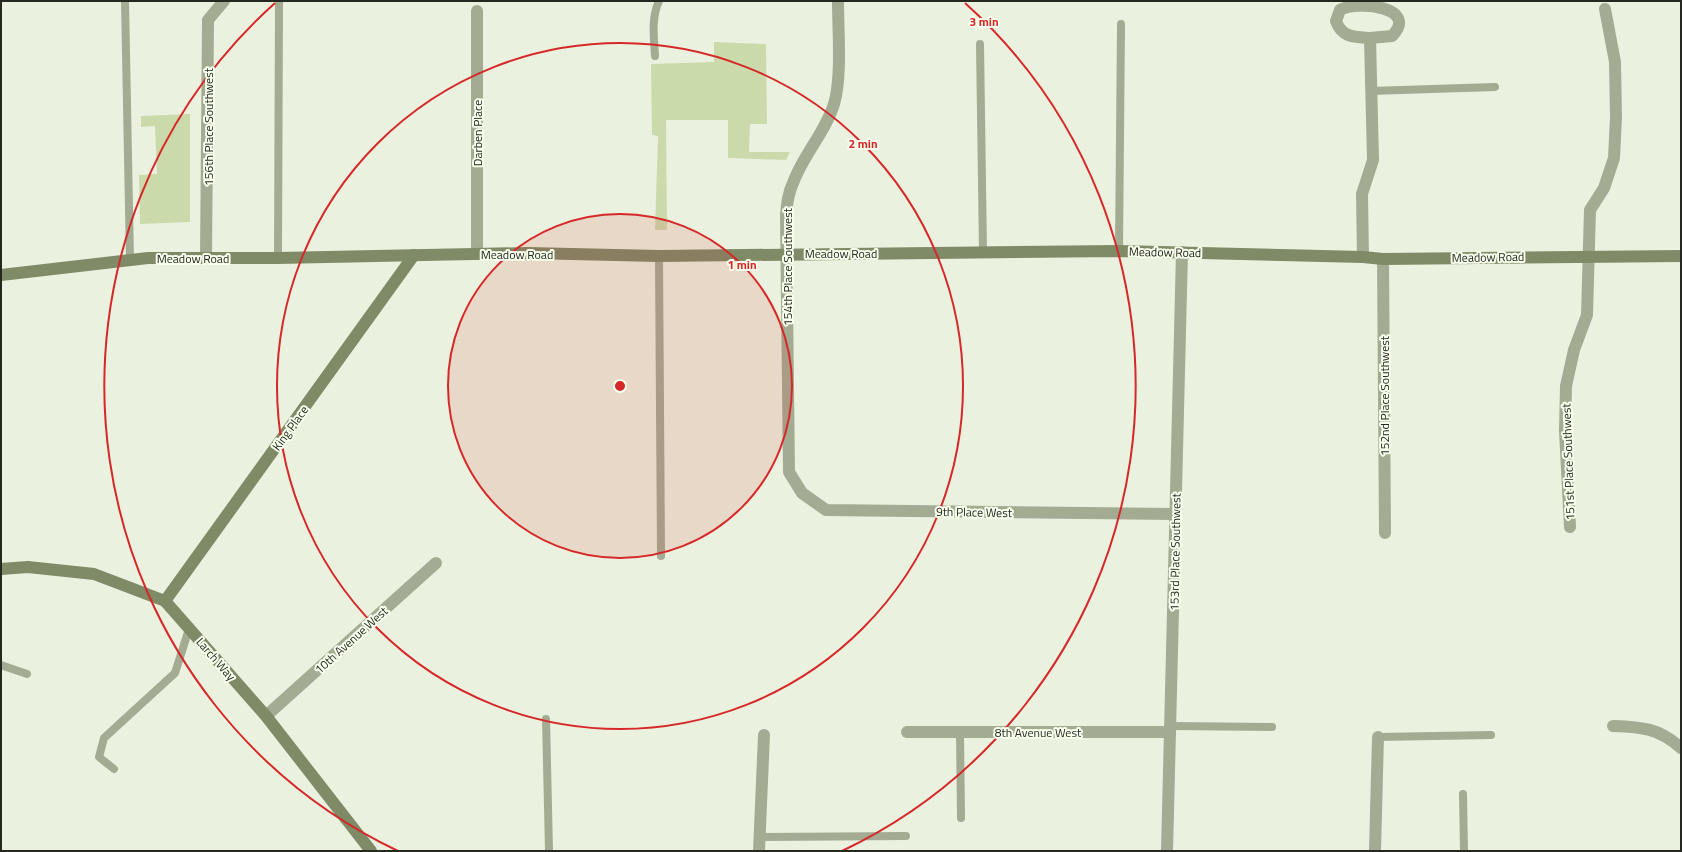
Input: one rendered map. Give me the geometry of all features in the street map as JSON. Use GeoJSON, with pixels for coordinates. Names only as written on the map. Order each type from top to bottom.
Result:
{"type":"FeatureCollection","features":[{"type":"Feature","properties":{"kind":"street","name":"156th Place Southwest"},"geometry":{"type":"LineString","coordinates":[[206,258],[208,20],[224,1]]}},
{"type":"Feature","properties":{"kind":"street","name":"154th Place Southwest"},"geometry":{"type":"LineString","coordinates":[[789,472],[786,215],[788,198],[793,183],[828,119],[834,104],[837,86],[838,1]]}},
{"type":"Feature","properties":{"kind":"street"},"geometry":{"type":"LineString","coordinates":[[1351,5],[1381,5],[1394,13],[1398,25],[1395,33],[1389,37],[1370,38],[1351,37],[1341,31],[1336,21],[1340,10],[1351,5]]}},
{"type":"Feature","properties":{"kind":"street","name":"151st Place Southwest"},"geometry":{"type":"LineString","coordinates":[[1570,527],[1565,431],[1566,386],[1574,350],[1587,315],[1590,210],[1604,188],[1614,158],[1616,117],[1615,62],[1605,9]]}},
{"type":"Feature","properties":{"kind":"street","name":"Darben Place"},"geometry":{"type":"LineString","coordinates":[[477,11],[477,254]]}},
{"type":"Feature","properties":{"kind":"street"},"geometry":{"type":"LineString","coordinates":[[1363,257],[1362,194],[1373,160],[1370,91],[1370,38]]}},
{"type":"Feature","properties":{"kind":"street","name":"Meadow Road"},"geometry":{"type":"LineString","coordinates":[[1,275],[148,258],[278,258],[477,254],[659,256],[1119,251],[1363,257],[1383,259],[1681,256]]}},
{"type":"Feature","properties":{"kind":"street","name":"153rd Place Southwest"},"geometry":{"type":"LineString","coordinates":[[1167,851],[1182,252]]}},
{"type":"Feature","properties":{"kind":"street","name":"King Place"},"geometry":{"type":"LineString","coordinates":[[164,601],[414,255]]}},
{"type":"Feature","properties":{"kind":"street","name":"152nd Place Southwest"},"geometry":{"type":"LineString","coordinates":[[1383,259],[1385,533]]}},
{"type":"Feature","properties":{"kind":"street","name":"9th Place West"},"geometry":{"type":"LineString","coordinates":[[789,472],[802,493],[826,510],[1175,514]]}},
{"type":"Feature","properties":{"kind":"street","name":"10th Avenue West"},"geometry":{"type":"LineString","coordinates":[[266,716],[436,563]]}},
{"type":"Feature","properties":{"kind":"street","name":"Larch Way"},"geometry":{"type":"LineString","coordinates":[[1,569],[28,567],[94,574],[164,601],[266,716],[371,851]]}},
{"type":"Feature","properties":{"kind":"street"},"geometry":{"type":"LineString","coordinates":[[1613,726],[1642,726],[1670,738],[1681,748]]}},
{"type":"Feature","properties":{"kind":"street","name":"8th Avenue West"},"geometry":{"type":"LineString","coordinates":[[907,732],[1170,729]]}},
{"type":"Feature","properties":{"kind":"street"},"geometry":{"type":"LineString","coordinates":[[759,851],[764,735]]}},
{"type":"Feature","properties":{"kind":"street"},"geometry":{"type":"LineString","coordinates":[[1375,851],[1378,737]]}},
{"type":"Feature","properties":{"kind":"lane"},"geometry":{"type":"LineString","coordinates":[[125,1],[130,260]]}},
{"type":"Feature","properties":{"kind":"lane"},"geometry":{"type":"LineString","coordinates":[[278,258],[279,1]]}},
{"type":"Feature","properties":{"kind":"lane"},"geometry":{"type":"LineString","coordinates":[[655,56],[654,18],[655,10],[659,1]]}},
{"type":"Feature","properties":{"kind":"lane"},"geometry":{"type":"LineString","coordinates":[[1119,251],[1120,24]]}},
{"type":"Feature","properties":{"kind":"lane"},"geometry":{"type":"LineString","coordinates":[[980,44],[983,252]]}},
{"type":"Feature","properties":{"kind":"lane"},"geometry":{"type":"LineString","coordinates":[[1370,91],[1495,87]]}},
{"type":"Feature","properties":{"kind":"lane"},"geometry":{"type":"LineString","coordinates":[[659,256],[661,556]]}},
{"type":"Feature","properties":{"kind":"lane"},"geometry":{"type":"LineString","coordinates":[[114,769],[99,757],[104,738],[175,673],[182,655],[189,629]]}},
{"type":"Feature","properties":{"kind":"lane"},"geometry":{"type":"LineString","coordinates":[[1,665],[27,674]]}},
{"type":"Feature","properties":{"kind":"lane"},"geometry":{"type":"LineString","coordinates":[[546,719],[549,851]]}},
{"type":"Feature","properties":{"kind":"lane"},"geometry":{"type":"LineString","coordinates":[[1170,729],[1272,727]]}},
{"type":"Feature","properties":{"kind":"lane"},"geometry":{"type":"LineString","coordinates":[[960,732],[961,818]]}},
{"type":"Feature","properties":{"kind":"lane"},"geometry":{"type":"LineString","coordinates":[[1378,737],[1491,735]]}},
{"type":"Feature","properties":{"kind":"lane"},"geometry":{"type":"LineString","coordinates":[[1463,794],[1464,851]]}},
{"type":"Feature","properties":{"kind":"lane"},"geometry":{"type":"LineString","coordinates":[[760,837],[906,836]]}},
{"type":"Feature","properties":{"kind":"green space"},"geometry":{"type":"Polygon","coordinates":[[[714,42],[766,44],[767,124],[750,124],[749,152],[790,152],[786,160],[728,158],[728,120],[666,120],[667,230],[655,230],[658,136],[652,135],[651,64],[714,62],[714,42]]]}},
{"type":"Feature","properties":{"kind":"green space"},"geometry":{"type":"Polygon","coordinates":[[[190,114],[190,222],[140,224],[139,175],[157,174],[155,126],[141,127],[141,116],[190,114]]]}}]}
